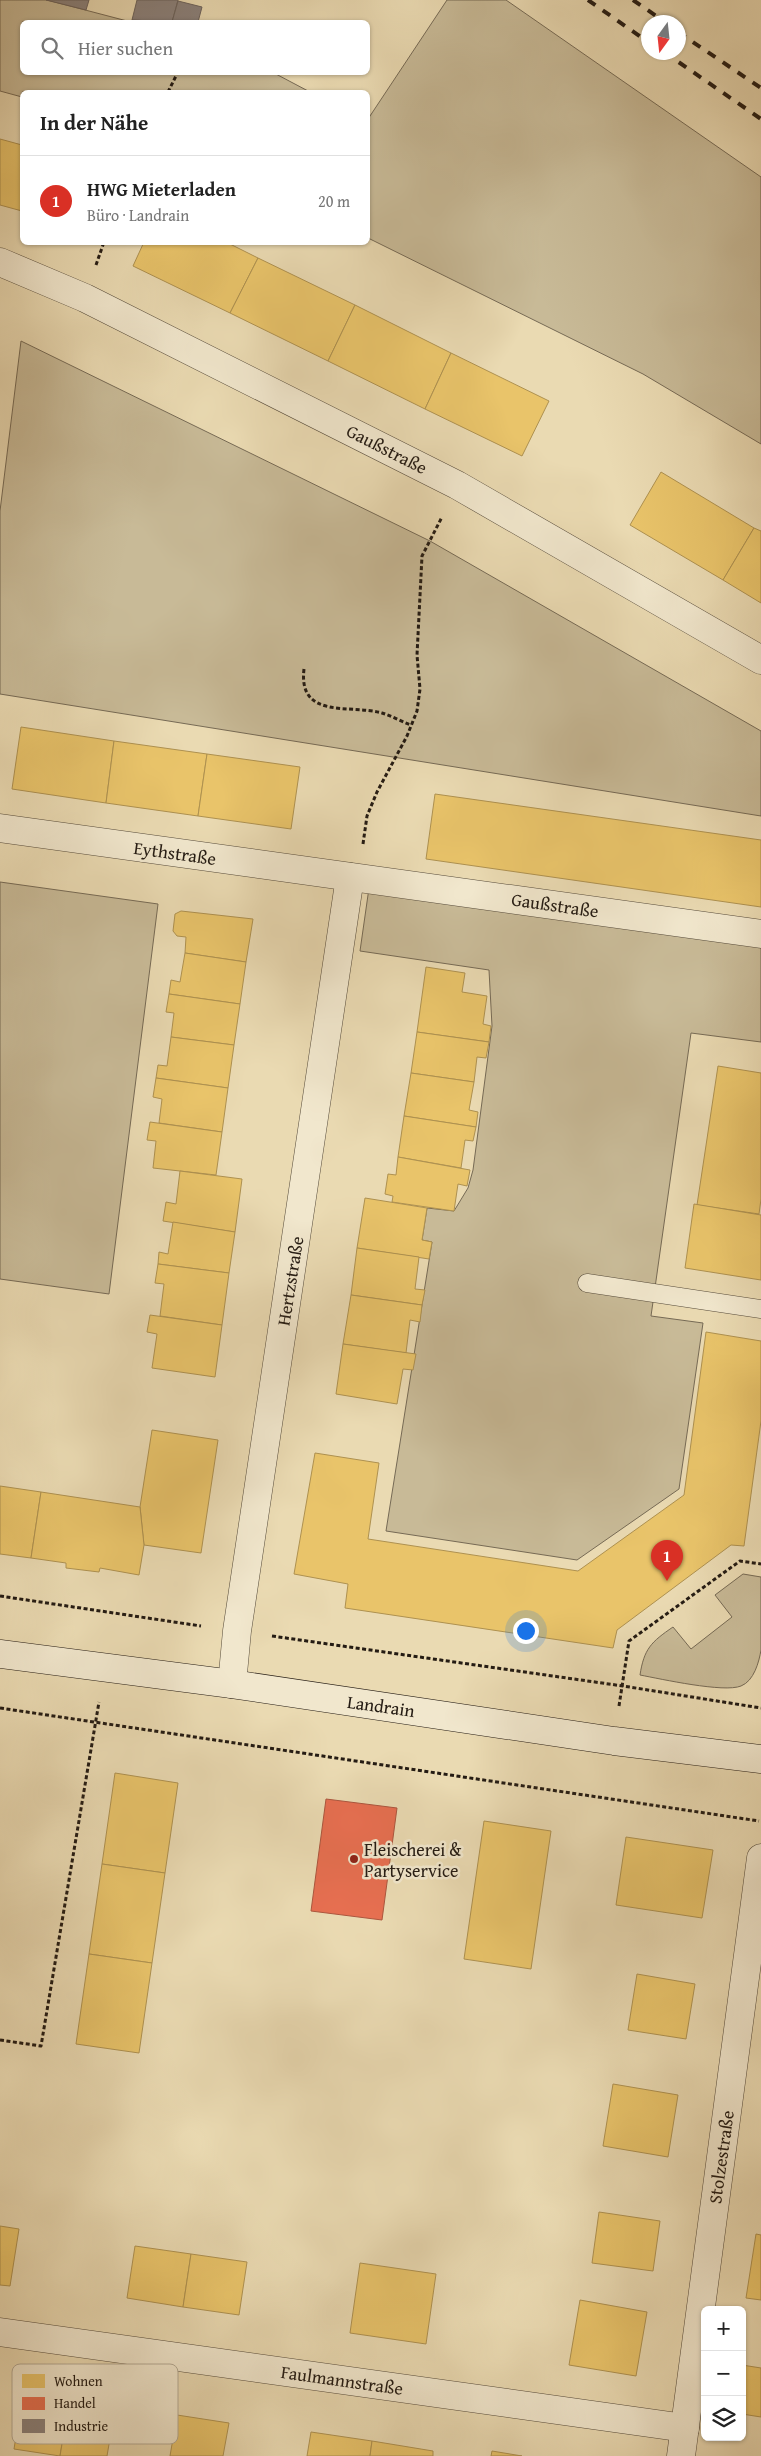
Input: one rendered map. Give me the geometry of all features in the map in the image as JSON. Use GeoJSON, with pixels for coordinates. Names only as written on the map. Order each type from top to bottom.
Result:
{"type":"FeatureCollection","features":[{"type":"Feature","properties":{"kind":"street","name":"Gaußstraße"},"geometry":{"type":"LineString","coordinates":[[0,262],[85,298],[457,485],[761,660]]}},
{"type":"Feature","properties":{"kind":"street","name":"Eythstraße"},"geometry":{"type":"LineString","coordinates":[[0,828],[354,877]]}},
{"type":"Feature","properties":{"kind":"street","name":"Gaußstraße"},"geometry":{"type":"LineString","coordinates":[[354,877],[761,934]]}},
{"type":"Feature","properties":{"kind":"street","name":"Hertzstraße"},"geometry":{"type":"LineString","coordinates":[[232,1684],[237,1631],[354,877]]}},
{"type":"Feature","properties":{"kind":"street","name":"Landrain"},"geometry":{"type":"LineString","coordinates":[[0,1654],[104,1669],[232,1684],[614,1741],[761,1759]]}},
{"type":"Feature","properties":{"kind":"street","name":"Stolzestraße"},"geometry":{"type":"LineString","coordinates":[[681,2456],[761,1858]]}},
{"type":"Feature","properties":{"kind":"street","name":"Faulmannstraße"},"geometry":{"type":"LineString","coordinates":[[0,2332],[685,2428]]}},
{"type":"Feature","properties":{"kind":"lane"},"geometry":{"type":"LineString","coordinates":[[587,1283],[761,1309]]}},
{"type":"Feature","properties":{"kind":"path"},"geometry":{"type":"LineString","coordinates":[[169,90],[176,75]]}},
{"type":"Feature","properties":{"kind":"path"},"geometry":{"type":"LineString","coordinates":[[354,877],[367,816],[417,711],[420,689],[417,655],[422,556],[457,485]]}},
{"type":"Feature","properties":{"kind":"path"},"geometry":{"type":"LineString","coordinates":[[304,669],[302,683],[312,700],[328,709],[345,708],[382,713],[411,726]]}},
{"type":"Feature","properties":{"kind":"path"},"geometry":{"type":"LineString","coordinates":[[614,1741],[629,1641],[740,1561],[761,1564]]}},
{"type":"Feature","properties":{"kind":"path"},"geometry":{"type":"LineString","coordinates":[[0,1596],[623,1686],[761,1708]]}},
{"type":"Feature","properties":{"kind":"path"},"geometry":{"type":"LineString","coordinates":[[0,2040],[41,2046],[104,1669]]}},
{"type":"Feature","properties":{"kind":"path"},"geometry":{"type":"LineString","coordinates":[[0,1708],[761,1821]]}},
{"type":"Feature","properties":{"kind":"shaded area"},"geometry":{"type":"Polygon","coordinates":[[[0,0],[47,0],[123,20],[20,20],[20,75],[278,75],[306,90],[20,90],[20,96],[0,91],[0,0]]]}},
{"type":"Feature","properties":{"kind":"shaded area"},"geometry":{"type":"Polygon","coordinates":[[[447,0],[506,0],[761,177],[761,444],[643,374],[370,239],[370,116],[447,0]]]}},
{"type":"Feature","properties":{"kind":"shaded area"},"geometry":{"type":"Polygon","coordinates":[[[21,341],[430,541],[761,731],[761,816],[0,694],[0,511],[21,341]]]}},
{"type":"Feature","properties":{"kind":"shaded area"},"geometry":{"type":"Polygon","coordinates":[[[0,882],[158,904],[109,1294],[0,1279],[0,882]]]}},
{"type":"Feature","properties":{"kind":"shaded area"},"geometry":{"type":"Polygon","coordinates":[[[369,888],[761,944],[761,1042],[691,1033],[651,1316],[703,1323],[679,1489],[577,1560],[386,1531],[432,1242],[422,1240],[427,1208],[454,1211],[468,1188],[473,1170],[492,1026],[489,970],[360,951],[369,888]]]}},
{"type":"Feature","properties":{"kind":"shaded area"},"geometry":{"type":"Polygon","coordinates":[[[743,1574],[761,1577],[761,1650],[753,1676],[746,1684],[733,1688],[721,1688],[692,1685],[640,1675],[646,1652],[659,1637],[673,1627],[691,1649],[732,1617],[715,1595],[743,1574]]]}},
{"type":"Feature","properties":{"kind":"building: Wohnen"},"geometry":{"type":"Polygon","coordinates":[[[0,139],[20,144],[20,210],[0,205],[0,139]]]}},
{"type":"Feature","properties":{"kind":"building: Wohnen"},"geometry":{"type":"Polygon","coordinates":[[[143,245],[232,245],[258,258],[230,313],[133,266],[143,245]]]}},
{"type":"Feature","properties":{"kind":"building: Wohnen"},"geometry":{"type":"Polygon","coordinates":[[[258,258],[355,305],[328,361],[230,313],[258,258]]]}},
{"type":"Feature","properties":{"kind":"building: Wohnen"},"geometry":{"type":"Polygon","coordinates":[[[355,305],[451,353],[425,409],[328,361],[355,305]]]}},
{"type":"Feature","properties":{"kind":"building: Wohnen"},"geometry":{"type":"Polygon","coordinates":[[[451,353],[549,401],[522,456],[425,409],[451,353]]]}},
{"type":"Feature","properties":{"kind":"building: Wohnen"},"geometry":{"type":"Polygon","coordinates":[[[661,472],[754,528],[723,580],[630,525],[661,472]]]}},
{"type":"Feature","properties":{"kind":"building: Wohnen"},"geometry":{"type":"Polygon","coordinates":[[[754,528],[761,531],[761,603],[723,580],[754,528]]]}},
{"type":"Feature","properties":{"kind":"building: Wohnen"},"geometry":{"type":"Polygon","coordinates":[[[21,727],[114,741],[106,803],[12,789],[21,727]]]}},
{"type":"Feature","properties":{"kind":"building: Wohnen"},"geometry":{"type":"Polygon","coordinates":[[[114,741],[207,754],[198,816],[106,803],[114,741]]]}},
{"type":"Feature","properties":{"kind":"building: Wohnen"},"geometry":{"type":"Polygon","coordinates":[[[207,754],[300,767],[291,829],[198,816],[207,754]]]}},
{"type":"Feature","properties":{"kind":"building: Wohnen"},"geometry":{"type":"Polygon","coordinates":[[[435,794],[761,840],[761,907],[426,859],[435,794]]]}},
{"type":"Feature","properties":{"kind":"building: Wohnen"},"geometry":{"type":"Polygon","coordinates":[[[181,911],[253,919],[246,962],[185,953],[186,937],[177,936],[173,931],[175,914],[181,911]]]}},
{"type":"Feature","properties":{"kind":"building: Wohnen"},"geometry":{"type":"Polygon","coordinates":[[[185,953],[246,962],[240,1004],[169,994],[171,980],[180,982],[185,953]]]}},
{"type":"Feature","properties":{"kind":"building: Wohnen"},"geometry":{"type":"Polygon","coordinates":[[[426,967],[465,973],[462,992],[487,996],[483,1024],[491,1026],[489,1042],[417,1032],[426,967]]]}},
{"type":"Feature","properties":{"kind":"building: Wohnen"},"geometry":{"type":"Polygon","coordinates":[[[169,994],[240,1004],[234,1045],[171,1037],[174,1013],[166,1012],[169,994]]]}},
{"type":"Feature","properties":{"kind":"building: Wohnen"},"geometry":{"type":"Polygon","coordinates":[[[417,1032],[489,1042],[486,1058],[477,1057],[474,1082],[411,1073],[417,1032]]]}},
{"type":"Feature","properties":{"kind":"building: Wohnen"},"geometry":{"type":"Polygon","coordinates":[[[171,1037],[234,1045],[228,1088],[156,1078],[158,1065],[167,1066],[171,1037]]]}},
{"type":"Feature","properties":{"kind":"building: Wohnen"},"geometry":{"type":"Polygon","coordinates":[[[718,1066],[761,1073],[761,1199],[759,1214],[697,1205],[718,1066]]]}},
{"type":"Feature","properties":{"kind":"building: Wohnen"},"geometry":{"type":"Polygon","coordinates":[[[411,1073],[474,1082],[469,1110],[478,1112],[476,1127],[404,1116],[411,1073]]]}},
{"type":"Feature","properties":{"kind":"building: Wohnen"},"geometry":{"type":"Polygon","coordinates":[[[156,1078],[228,1088],[222,1132],[159,1123],[162,1099],[153,1097],[156,1078]]]}},
{"type":"Feature","properties":{"kind":"building: Wohnen"},"geometry":{"type":"Polygon","coordinates":[[[404,1116],[476,1127],[473,1141],[465,1140],[461,1168],[398,1157],[404,1116]]]}},
{"type":"Feature","properties":{"kind":"building: Wohnen"},"geometry":{"type":"Polygon","coordinates":[[[150,1122],[222,1132],[216,1175],[153,1168],[156,1141],[147,1140],[150,1122]]]}},
{"type":"Feature","properties":{"kind":"building: Wohnen"},"geometry":{"type":"Polygon","coordinates":[[[398,1157],[470,1170],[467,1186],[458,1184],[454,1211],[392,1202],[393,1196],[385,1194],[388,1174],[396,1175],[398,1157]]]}},
{"type":"Feature","properties":{"kind":"building: Wohnen"},"geometry":{"type":"Polygon","coordinates":[[[180,1171],[242,1179],[235,1232],[163,1221],[166,1202],[176,1204],[180,1171]]]}},
{"type":"Feature","properties":{"kind":"building: Wohnen"},"geometry":{"type":"Polygon","coordinates":[[[365,1198],[427,1208],[422,1240],[432,1242],[429,1259],[357,1248],[365,1198]]]}},
{"type":"Feature","properties":{"kind":"building: Wohnen"},"geometry":{"type":"Polygon","coordinates":[[[694,1204],[761,1215],[761,1280],[685,1268],[694,1204]]]}},
{"type":"Feature","properties":{"kind":"building: Wohnen"},"geometry":{"type":"Polygon","coordinates":[[[173,1222],[235,1232],[229,1273],[158,1264],[159,1252],[168,1254],[173,1222]]]}},
{"type":"Feature","properties":{"kind":"building: Wohnen"},"geometry":{"type":"Polygon","coordinates":[[[357,1248],[419,1257],[415,1289],[425,1290],[422,1305],[351,1295],[357,1248]]]}},
{"type":"Feature","properties":{"kind":"building: Wohnen"},"geometry":{"type":"Polygon","coordinates":[[[158,1264],[229,1273],[222,1325],[160,1316],[164,1284],[155,1283],[158,1264]]]}},
{"type":"Feature","properties":{"kind":"building: Wohnen"},"geometry":{"type":"Polygon","coordinates":[[[351,1295],[422,1305],[420,1322],[410,1320],[406,1353],[343,1344],[351,1295]]]}},
{"type":"Feature","properties":{"kind":"building: Wohnen"},"geometry":{"type":"Polygon","coordinates":[[[150,1315],[222,1325],[215,1377],[152,1368],[157,1334],[147,1332],[150,1315]]]}},
{"type":"Feature","properties":{"kind":"building: Wohnen"},"geometry":{"type":"Polygon","coordinates":[[[706,1332],[761,1341],[761,1421],[744,1546],[731,1545],[617,1630],[613,1648],[345,1608],[348,1584],[294,1574],[315,1453],[379,1463],[368,1539],[578,1571],[684,1495],[706,1332]]]}},
{"type":"Feature","properties":{"kind":"building: Wohnen"},"geometry":{"type":"Polygon","coordinates":[[[343,1344],[416,1354],[413,1370],[403,1369],[397,1404],[336,1394],[343,1344]]]}},
{"type":"Feature","properties":{"kind":"building: Wohnen"},"geometry":{"type":"Polygon","coordinates":[[[152,1430],[218,1440],[201,1553],[144,1545],[140,1507],[152,1430]]]}},
{"type":"Feature","properties":{"kind":"building: Wohnen"},"geometry":{"type":"Polygon","coordinates":[[[0,1486],[41,1492],[31,1558],[0,1554],[0,1486]]]}},
{"type":"Feature","properties":{"kind":"building: Wohnen"},"geometry":{"type":"Polygon","coordinates":[[[41,1492],[140,1507],[144,1545],[139,1575],[100,1568],[99,1572],[66,1568],[66,1563],[31,1558],[41,1492]]]}},
{"type":"Feature","properties":{"kind":"building: Wohnen"},"geometry":{"type":"Polygon","coordinates":[[[115,1773],[178,1783],[165,1873],[102,1864],[115,1773]]]}},
{"type":"Feature","properties":{"kind":"building: Wohnen"},"geometry":{"type":"Polygon","coordinates":[[[484,1821],[551,1831],[531,1969],[464,1959],[484,1821]]]}},
{"type":"Feature","properties":{"kind":"building: Wohnen"},"geometry":{"type":"Polygon","coordinates":[[[626,1837],[713,1850],[702,1918],[616,1905],[626,1837]]]}},
{"type":"Feature","properties":{"kind":"building: Wohnen"},"geometry":{"type":"Polygon","coordinates":[[[102,1864],[165,1873],[152,1963],[89,1954],[102,1864]]]}},
{"type":"Feature","properties":{"kind":"building: Wohnen"},"geometry":{"type":"Polygon","coordinates":[[[89,1954],[152,1963],[139,2053],[76,2044],[89,1954]]]}},
{"type":"Feature","properties":{"kind":"building: Wohnen"},"geometry":{"type":"Polygon","coordinates":[[[637,1974],[695,1984],[686,2039],[628,2030],[637,1974]]]}},
{"type":"Feature","properties":{"kind":"building: Wohnen"},"geometry":{"type":"Polygon","coordinates":[[[613,2084],[678,2095],[668,2157],[603,2146],[613,2084]]]}},
{"type":"Feature","properties":{"kind":"building: Wohnen"},"geometry":{"type":"Polygon","coordinates":[[[599,2212],[660,2221],[653,2271],[592,2263],[599,2212]]]}},
{"type":"Feature","properties":{"kind":"building: Wohnen"},"geometry":{"type":"Polygon","coordinates":[[[0,2226],[19,2229],[10,2286],[0,2285],[0,2226]]]}},
{"type":"Feature","properties":{"kind":"building: Wohnen"},"geometry":{"type":"Polygon","coordinates":[[[756,2234],[761,2235],[761,2300],[746,2298],[756,2234]]]}},
{"type":"Feature","properties":{"kind":"building: Wohnen"},"geometry":{"type":"Polygon","coordinates":[[[135,2246],[191,2254],[183,2307],[127,2298],[135,2246]]]}},
{"type":"Feature","properties":{"kind":"building: Wohnen"},"geometry":{"type":"Polygon","coordinates":[[[191,2254],[247,2262],[239,2315],[183,2307],[191,2254]]]}},
{"type":"Feature","properties":{"kind":"building: Wohnen"},"geometry":{"type":"Polygon","coordinates":[[[360,2263],[436,2274],[426,2344],[350,2333],[360,2263]]]}},
{"type":"Feature","properties":{"kind":"building: Wohnen"},"geometry":{"type":"Polygon","coordinates":[[[580,2300],[647,2312],[636,2376],[569,2365],[580,2300]]]}},
{"type":"Feature","properties":{"kind":"building: Wohnen"},"geometry":{"type":"Polygon","coordinates":[[[746,2366],[761,2368],[761,2417],[746,2415],[746,2366]]]}},
{"type":"Feature","properties":{"kind":"building: Wohnen"},"geometry":{"type":"Polygon","coordinates":[[[178,2415],[229,2423],[223,2456],[170,2456],[172,2444],[178,2444],[178,2415]]]}},
{"type":"Feature","properties":{"kind":"building: Wohnen"},"geometry":{"type":"Polygon","coordinates":[[[311,2432],[372,2441],[370,2456],[307,2456],[311,2432]]]}},
{"type":"Feature","properties":{"kind":"building: Wohnen"},"geometry":{"type":"Polygon","coordinates":[[[372,2441],[433,2451],[433,2456],[370,2456],[372,2441]]]}},
{"type":"Feature","properties":{"kind":"building: Wohnen"},"geometry":{"type":"Polygon","coordinates":[[[15,2444],[62,2444],[60,2456],[14,2449],[15,2444]]]}},
{"type":"Feature","properties":{"kind":"building: Wohnen"},"geometry":{"type":"Polygon","coordinates":[[[62,2444],[109,2444],[107,2456],[60,2456],[62,2444]]]}},
{"type":"Feature","properties":{"kind":"building: Wohnen"},"geometry":{"type":"Polygon","coordinates":[[[492,2451],[522,2456],[491,2456],[492,2451]]]}},
{"type":"Feature","properties":{"kind":"building: Handel","name":"Fleischerei & Partyservice"},"geometry":{"type":"Polygon","coordinates":[[[326,1799],[397,1808],[382,1920],[311,1911],[326,1799]]]}},
{"type":"Feature","properties":{"kind":"building: Industrie"},"geometry":{"type":"Polygon","coordinates":[[[46,0],[89,0],[86,10],[46,0]]]}},
{"type":"Feature","properties":{"kind":"building: Industrie"},"geometry":{"type":"Polygon","coordinates":[[[137,0],[178,0],[173,20],[132,20],[137,0]]]}},
{"type":"Feature","properties":{"kind":"building: Industrie"},"geometry":{"type":"Polygon","coordinates":[[[178,1],[202,7],[199,20],[173,20],[178,1]]]}},
{"type":"Feature","properties":{"kind":"railway"},"geometry":{"type":"LineString","coordinates":[[588,0],[641,37]]}},
{"type":"Feature","properties":{"kind":"railway"},"geometry":{"type":"LineString","coordinates":[[633,0],[655,15]]}},
{"type":"Feature","properties":{"kind":"railway"},"geometry":{"type":"LineString","coordinates":[[686,37],[761,88]]}},
{"type":"Feature","properties":{"kind":"railway"},"geometry":{"type":"LineString","coordinates":[[676,60],[761,119]]}},
{"type":"Feature","properties":{"kind":"place","name":"HWG Mieterladen"},"geometry":{"type":"Point","coordinates":[667,1581]}},
{"type":"Feature","properties":{"kind":"place","name":"Fleischerei & Partyservice"},"geometry":{"type":"Point","coordinates":[354,1859]}}]}
